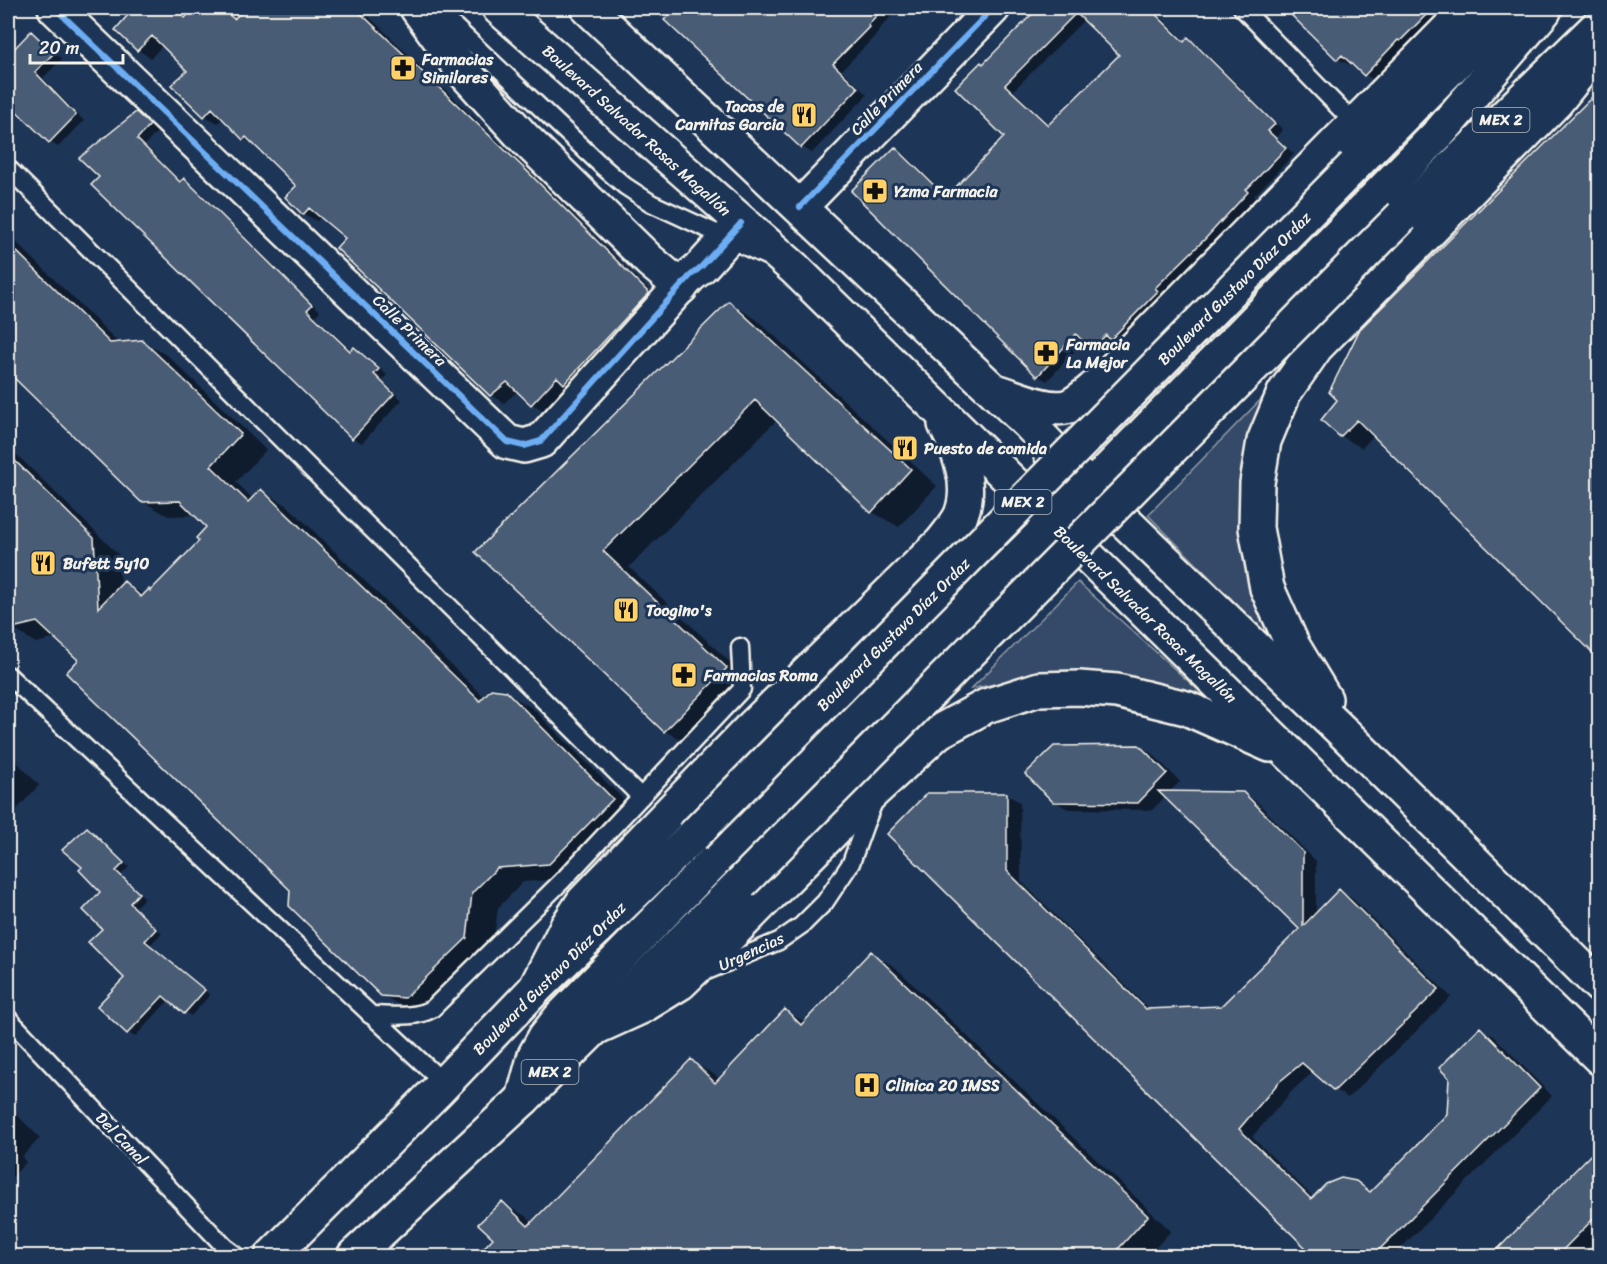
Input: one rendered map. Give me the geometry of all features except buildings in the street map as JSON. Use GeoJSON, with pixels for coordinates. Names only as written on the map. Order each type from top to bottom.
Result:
{"type":"FeatureCollection","features":[{"type":"Feature","properties":{"kind":"main road","name":"Calle Primera"},"geometry":{"type":"LineString","coordinates":[[56,8],[507,442],[524,446],[541,441],[734,231]]}},
{"type":"Feature","properties":{"kind":"main road"},"geometry":{"type":"LineString","coordinates":[[417,8],[463,71],[523,136],[650,261],[681,287]]}},
{"type":"Feature","properties":{"kind":"main road","name":"Boulevard Salvador Rosas Magallón"},"geometry":{"type":"LineString","coordinates":[[499,8],[734,231],[794,268],[1599,1058]]}},
{"type":"Feature","properties":{"kind":"main road"},"geometry":{"type":"LineString","coordinates":[[588,8],[1040,435],[1090,488],[1347,736],[1599,986]]}},
{"type":"Feature","properties":{"kind":"main road","name":"Calle Primera"},"geometry":{"type":"LineString","coordinates":[[800,207],[993,8]]}},
{"type":"Feature","properties":{"kind":"main road"},"geometry":{"type":"LineString","coordinates":[[993,390],[1054,407],[1068,406],[1082,399],[1469,8]]}},
{"type":"Feature","properties":{"kind":"main road","name":"Boulevard Gustavo Díaz Ordaz"},"geometry":{"type":"LineString","coordinates":[[272,1257],[535,989],[692,837],[1510,8]]}},
{"type":"Feature","properties":{"kind":"main road"},"geometry":{"type":"LineString","coordinates":[[1106,574],[1079,532],[1077,516],[1082,500],[1090,488],[1441,131],[1545,8]]}},
{"type":"Feature","properties":{"kind":"main road","name":"MEX 2"},"geometry":{"type":"LineString","coordinates":[[354,1257],[597,1027],[1402,216],[1599,24]]}},
{"type":"Feature","properties":{"kind":"main road"},"geometry":{"type":"LineString","coordinates":[[1347,736],[1293,646],[1267,588],[1256,528],[1257,483],[1264,441],[1284,393],[1316,347],[1556,102],[1599,47]]}},
{"type":"Feature","properties":{"kind":"main road"},"geometry":{"type":"LineString","coordinates":[[535,989],[566,928],[583,902],[750,729],[942,542],[961,516],[966,492],[963,471],[953,440],[937,410]]}},
{"type":"Feature","properties":{"kind":"main road"},"geometry":{"type":"LineString","coordinates":[[523,1099],[535,1055],[560,1018],[834,739],[1053,523],[1063,497],[1062,480],[1056,462],[1040,435]]}},
{"type":"Feature","properties":{"kind":"main road"},"geometry":{"type":"LineString","coordinates":[[597,1027],[641,1007],[680,983],[882,783],[938,732],[986,706],[1038,690],[1080,688],[1118,692],[1185,708],[1288,753]]}},
{"type":"Feature","properties":{"kind":"lane"},"geometry":{"type":"LineString","coordinates":[[435,8],[625,186],[651,203],[734,231]]}},
{"type":"Feature","properties":{"kind":"lane"},"geometry":{"type":"LineString","coordinates":[[1242,8],[1355,124]]}},
{"type":"Feature","properties":{"kind":"lane"},"geometry":{"type":"LineString","coordinates":[[8,168],[641,797]]}},
{"type":"Feature","properties":{"kind":"lane"},"geometry":{"type":"LineString","coordinates":[[370,1015],[423,1014],[432,1009],[562,881],[742,689],[740,647]]}},
{"type":"Feature","properties":{"kind":"lane"},"geometry":{"type":"LineString","coordinates":[[8,675],[444,1083]]}},
{"type":"Feature","properties":{"kind":"lane","name":"Urgencias"},"geometry":{"type":"LineString","coordinates":[[680,983],[779,941],[802,925],[825,902],[851,863],[882,783]]}},
{"type":"Feature","properties":{"kind":"lane","name":"Del Canal"},"geometry":{"type":"LineString","coordinates":[[11,1028],[237,1257]]}},
{"type":"Feature","properties":{"kind":"shaded area"},"geometry":{"type":"Polygon","coordinates":[[[1273,387],[1260,416],[1279,647],[1148,515],[1273,387]]]}},
{"type":"Feature","properties":{"kind":"shaded area"},"geometry":{"type":"Polygon","coordinates":[[[1078,582],[1209,700],[1171,688],[1043,680],[1004,682],[971,689],[1078,582]]]}},
{"type":"Feature","properties":{"kind":"cycle path"},"geometry":{"type":"LineString","coordinates":[[55,8],[507,442],[524,446],[541,441],[741,223]]}},
{"type":"Feature","properties":{"kind":"cycle path"},"geometry":{"type":"LineString","coordinates":[[800,207],[993,8]]}},
{"type":"Feature","properties":{"kind":"place","name":"Farmacias Similares"},"geometry":{"type":"Point","coordinates":[403,68]}},
{"type":"Feature","properties":{"kind":"place","name":"Tacos de Carnitas Garcia"},"geometry":{"type":"Point","coordinates":[804,115]}},
{"type":"Feature","properties":{"kind":"place","name":"Yzma Farmacia"},"geometry":{"type":"Point","coordinates":[875,191]}},
{"type":"Feature","properties":{"kind":"place","name":"Farmacia La Mejor"},"geometry":{"type":"Point","coordinates":[1046,353]}},
{"type":"Feature","properties":{"kind":"place","name":"Puesto de comida"},"geometry":{"type":"Point","coordinates":[905,448]}},
{"type":"Feature","properties":{"kind":"place","name":"Bufett 5y10"},"geometry":{"type":"Point","coordinates":[43,563]}},
{"type":"Feature","properties":{"kind":"place","name":"Toogino's"},"geometry":{"type":"Point","coordinates":[626,610]}},
{"type":"Feature","properties":{"kind":"place","name":"Farmacias Roma"},"geometry":{"type":"Point","coordinates":[684,675]}},
{"type":"Feature","properties":{"kind":"place","name":"Clinica 20 IMSS"},"geometry":{"type":"Point","coordinates":[867,1085]}}]}
